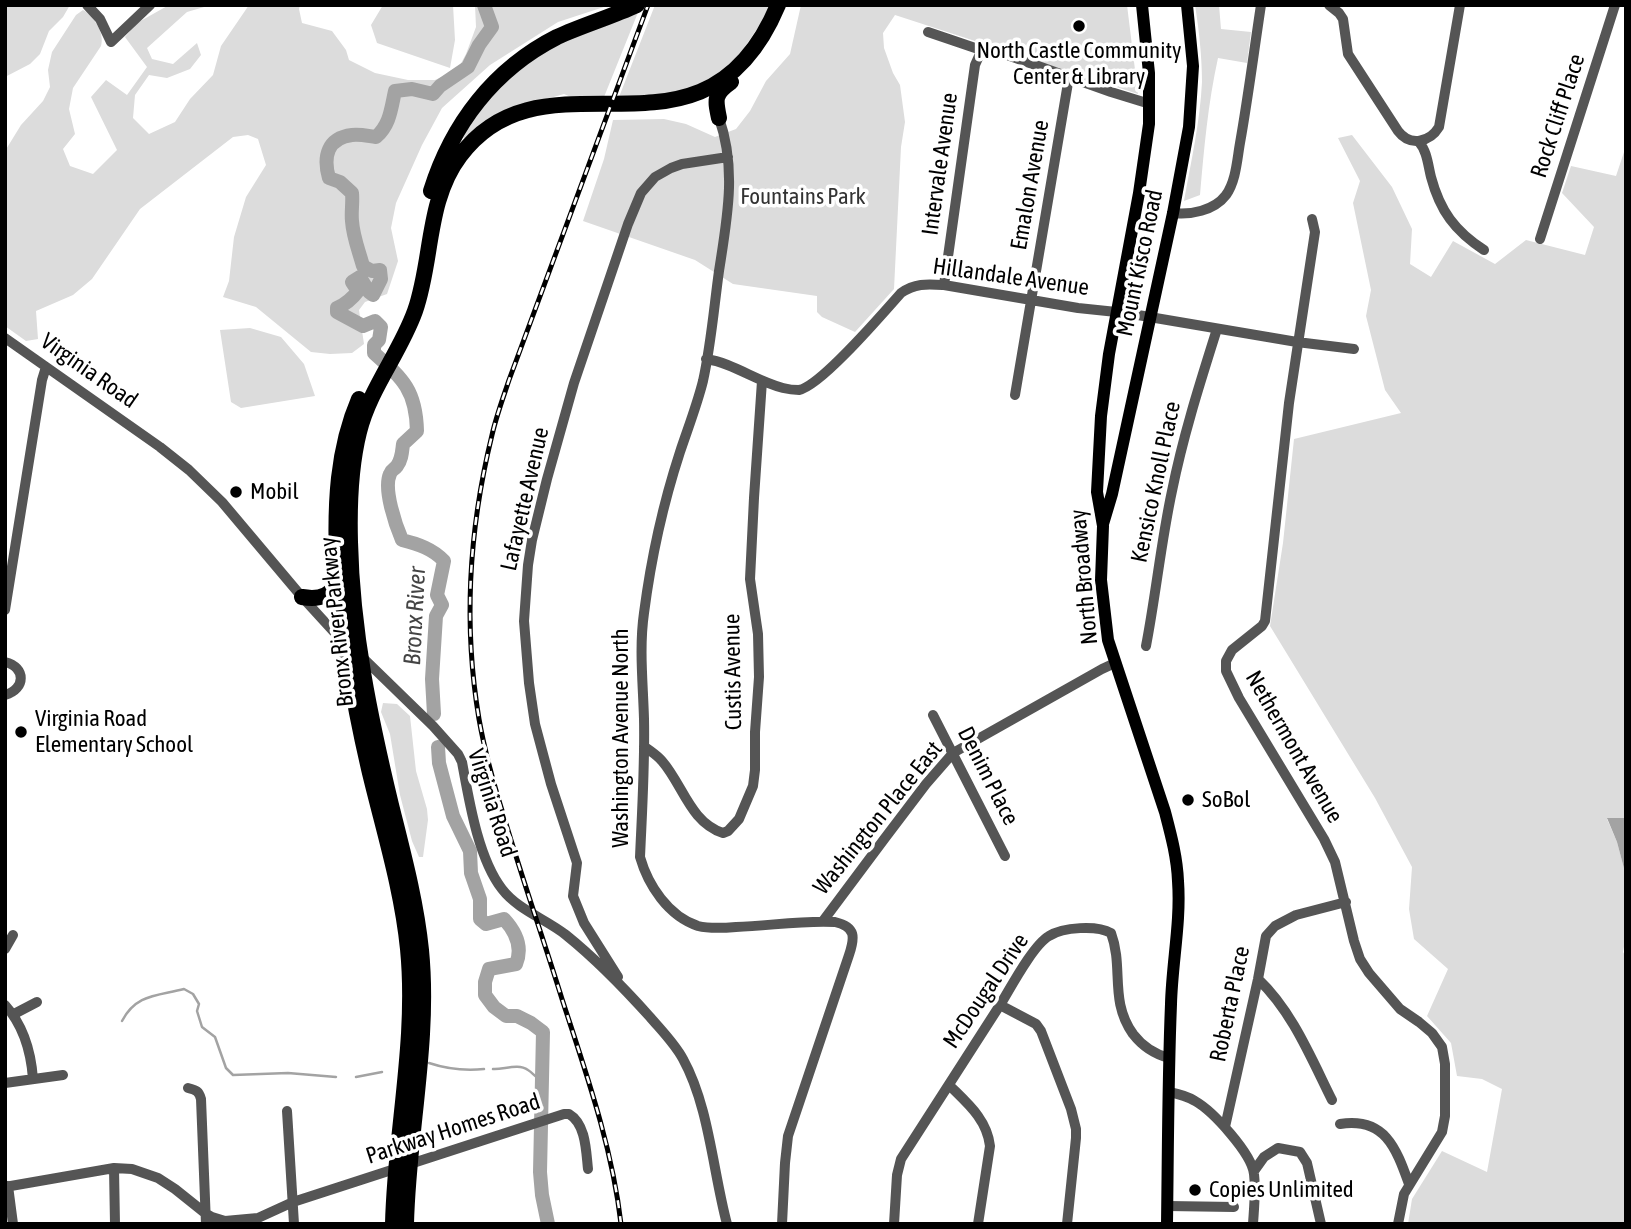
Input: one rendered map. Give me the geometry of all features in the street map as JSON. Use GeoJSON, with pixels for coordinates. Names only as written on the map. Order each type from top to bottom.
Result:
{"type":"FeatureCollection","features":[{"type":"Feature","properties":{"kind":"highway","name":"Bronx River Parkway"},"geometry":{"type":"LineString","coordinates":[[391,352],[409,298],[423,220],[435,178],[463,120],[491,85],[526,56],[559,36],[638,5]]}},
{"type":"Feature","properties":{"kind":"highway","name":"Bronx River Parkway"},"geometry":{"type":"LineString","coordinates":[[406,1224],[402,1167],[410,1021],[409,957],[399,893],[359,726],[345,644],[338,574],[338,483],[351,419],[361,393],[377,375],[407,331],[417,304],[436,205],[456,160],[479,135],[506,118],[539,107],[642,104],[682,99],[695,94],[715,85],[744,61],[765,32],[778,5]]}},
{"type":"Feature","properties":{"kind":"highway"},"geometry":{"type":"LineString","coordinates":[[719,118],[716,100],[719,92],[748,65],[765,32]]}},
{"type":"Feature","properties":{"kind":"highway"},"geometry":{"type":"LineString","coordinates":[[642,104],[705,101],[719,118]]}},
{"type":"Feature","properties":{"kind":"highway","name":"Bronx River Parkway"},"geometry":{"type":"LineString","coordinates":[[377,375],[354,455],[350,547],[352,590],[359,655],[412,890],[423,975],[423,1018],[393,1224]]}},
{"type":"Feature","properties":{"kind":"highway"},"geometry":{"type":"LineString","coordinates":[[302,597],[320,598],[327,595],[335,587],[338,574]]}},
{"type":"Feature","properties":{"kind":"main road","name":"North Broadway"},"geometry":{"type":"LineString","coordinates":[[1142,5],[1150,104],[1146,150],[1109,354],[1101,416],[1097,492],[1103,526],[1101,580],[1108,639],[1165,813],[1177,868],[1178,912],[1169,1058],[1167,1224]]}},
{"type":"Feature","properties":{"kind":"main road","name":"Mount Kisco Road"},"geometry":{"type":"LineString","coordinates":[[1103,526],[1189,128],[1193,66],[1187,5]]}},
{"type":"Feature","properties":{"kind":"street"},"geometry":{"type":"LineString","coordinates":[[87,5],[100,19],[111,42],[150,5]]}},
{"type":"Feature","properties":{"kind":"street"},"geometry":{"type":"LineString","coordinates":[[1172,213],[1186,215],[1207,208],[1220,201],[1231,185],[1261,5]]}},
{"type":"Feature","properties":{"kind":"street"},"geometry":{"type":"LineString","coordinates":[[1329,5],[1343,19],[1348,54],[1398,131],[1402,137],[1419,142],[1435,133],[1439,127],[1460,5]]}},
{"type":"Feature","properties":{"kind":"street","name":"Rock Cliff Place"},"geometry":{"type":"LineString","coordinates":[[1540,239],[1615,5]]}},
{"type":"Feature","properties":{"kind":"street"},"geometry":{"type":"LineString","coordinates":[[928,32],[984,51],[996,51],[1150,104]]}},
{"type":"Feature","properties":{"kind":"street","name":"Intervale Avenue"},"geometry":{"type":"LineString","coordinates":[[944,285],[975,65],[984,51]]}},
{"type":"Feature","properties":{"kind":"street","name":"Emalon Avenue"},"geometry":{"type":"LineString","coordinates":[[1014,395],[1069,77]]}},
{"type":"Feature","properties":{"kind":"street","name":"Washington Avenue North"},"geometry":{"type":"LineString","coordinates":[[719,118],[728,157],[728,213],[697,404],[680,452],[658,536],[640,646],[644,747],[640,857],[653,887],[674,911],[692,923],[706,927],[757,927],[823,921],[847,926],[853,935],[853,943],[788,1136],[782,1224]]}},
{"type":"Feature","properties":{"kind":"street"},"geometry":{"type":"LineString","coordinates":[[1419,142],[1424,148],[1435,193],[1446,215],[1459,232],[1484,250]]}},
{"type":"Feature","properties":{"kind":"street","name":"Lafayette Avenue"},"geometry":{"type":"LineString","coordinates":[[624,987],[584,923],[573,896],[577,863],[551,784],[535,724],[529,683],[524,621],[528,565],[547,479],[574,383],[628,224],[641,194],[655,177],[671,168],[728,157]]}},
{"type":"Feature","properties":{"kind":"street","name":"Nethermont Avenue"},"geometry":{"type":"LineString","coordinates":[[1312,219],[1314,232],[1297,342],[1265,621],[1233,650],[1226,661],[1226,671],[1335,862],[1360,959],[1400,1009],[1432,1033],[1442,1047],[1445,1064],[1445,1116],[1442,1132],[1409,1184],[1401,1205],[1398,1224]]}},
{"type":"Feature","properties":{"kind":"street","name":"Hillandale Avenue"},"geometry":{"type":"LineString","coordinates":[[706,359],[719,361],[788,389],[800,390],[837,362],[901,293],[923,284],[944,285],[1354,349]]}},
{"type":"Feature","properties":{"kind":"street","name":"Kensico Knoll Place"},"geometry":{"type":"LineString","coordinates":[[1146,646],[1185,430],[1217,329]]}},
{"type":"Feature","properties":{"kind":"street","name":"Virginia Road"},"geometry":{"type":"LineString","coordinates":[[5,338],[189,470],[222,502],[345,644],[433,726],[461,758],[480,841],[500,887],[512,900],[567,936],[624,987],[667,1035],[683,1058],[703,1112],[727,1224]]}},
{"type":"Feature","properties":{"kind":"street"},"geometry":{"type":"LineString","coordinates":[[5,610],[46,367]]}},
{"type":"Feature","properties":{"kind":"street","name":"Custis Avenue"},"geometry":{"type":"LineString","coordinates":[[644,747],[661,760],[700,820],[713,830],[723,833],[728,831],[738,819],[748,799],[755,770],[758,646],[750,579],[762,380]]}},
{"type":"Feature","properties":{"kind":"street"},"geometry":{"type":"LineString","coordinates":[[5,662],[18,669],[21,679],[12,693],[5,695]]}},
{"type":"Feature","properties":{"kind":"street","name":"Washington Place East"},"geometry":{"type":"LineString","coordinates":[[823,921],[953,753],[1115,663]]}},
{"type":"Feature","properties":{"kind":"street","name":"Denim Place"},"geometry":{"type":"LineString","coordinates":[[933,715],[1005,856]]}},
{"type":"Feature","properties":{"kind":"street","name":"Roberta Place"},"geometry":{"type":"LineString","coordinates":[[1225,1127],[1266,936],[1275,926],[1296,915],[1346,902]]}},
{"type":"Feature","properties":{"kind":"street","name":"McDougal Drive"},"geometry":{"type":"LineString","coordinates":[[894,1224],[897,1175],[901,1158],[1038,945],[1049,936],[1085,928],[1109,931],[1113,936],[1119,998],[1126,1024],[1154,1054],[1169,1058]]}},
{"type":"Feature","properties":{"kind":"street"},"geometry":{"type":"LineString","coordinates":[[5,949],[13,935]]}},
{"type":"Feature","properties":{"kind":"street"},"geometry":{"type":"LineString","coordinates":[[1258,979],[1282,1007],[1332,1100]]}},
{"type":"Feature","properties":{"kind":"street"},"geometry":{"type":"LineString","coordinates":[[14,1014],[37,1002]]}},
{"type":"Feature","properties":{"kind":"street"},"geometry":{"type":"LineString","coordinates":[[5,1004],[23,1031],[32,1060],[33,1079]]}},
{"type":"Feature","properties":{"kind":"street"},"geometry":{"type":"LineString","coordinates":[[1000,1005],[1035,1024],[1041,1031],[1071,1109],[1076,1138],[1067,1224]]}},
{"type":"Feature","properties":{"kind":"street"},"geometry":{"type":"LineString","coordinates":[[5,1083],[63,1075]]}},
{"type":"Feature","properties":{"kind":"street"},"geometry":{"type":"LineString","coordinates":[[949,1085],[982,1120],[989,1135],[990,1146],[978,1224]]}},
{"type":"Feature","properties":{"kind":"street"},"geometry":{"type":"LineString","coordinates":[[188,1088],[197,1090],[201,1099],[205,1218]]}},
{"type":"Feature","properties":{"kind":"street"},"geometry":{"type":"LineString","coordinates":[[1169,1092],[1197,1102],[1225,1127],[1246,1155],[1254,1171],[1253,1224]]}},
{"type":"Feature","properties":{"kind":"street"},"geometry":{"type":"LineString","coordinates":[[287,1111],[294,1224]]}},
{"type":"Feature","properties":{"kind":"street","name":"Parkway Homes Road"},"geometry":{"type":"LineString","coordinates":[[232,1222],[258,1218],[293,1202],[564,1114],[575,1118],[582,1134],[588,1169]]}},
{"type":"Feature","properties":{"kind":"street"},"geometry":{"type":"LineString","coordinates":[[1340,1124],[1357,1122],[1381,1132],[1401,1160],[1409,1184]]}},
{"type":"Feature","properties":{"kind":"street"},"geometry":{"type":"LineString","coordinates":[[1254,1171],[1265,1157],[1278,1148],[1300,1152],[1307,1163],[1321,1224]]}},
{"type":"Feature","properties":{"kind":"street"},"geometry":{"type":"LineString","coordinates":[[13,1224],[7,1187],[114,1168],[132,1169],[158,1178],[176,1189],[205,1218]]}},
{"type":"Feature","properties":{"kind":"street"},"geometry":{"type":"LineString","coordinates":[[114,1168],[115,1224]]}},
{"type":"Feature","properties":{"kind":"street"},"geometry":{"type":"LineString","coordinates":[[1168,1206],[1234,1208]]}},
{"type":"Feature","properties":{"kind":"street"},"geometry":{"type":"LineString","coordinates":[[205,1218],[232,1222]]}},
{"type":"Feature","properties":{"kind":"green space"},"geometry":{"type":"Polygon","coordinates":[[[7,5],[70,5],[49,31],[40,54],[30,64],[5,77],[7,5]]]}},
{"type":"Feature","properties":{"kind":"green space"},"geometry":{"type":"Polygon","coordinates":[[[169,5],[211,5],[187,12],[147,48],[152,59],[173,64],[197,43],[201,55],[190,69],[167,78],[149,75],[135,95],[133,118],[149,134],[175,122],[190,99],[213,75],[221,46],[249,5],[300,5],[302,23],[332,31],[346,50],[349,60],[375,73],[408,80],[435,80],[458,69],[466,54],[476,27],[475,5],[610,5],[558,22],[490,65],[442,108],[396,203],[391,228],[398,261],[387,294],[365,302],[359,310],[364,344],[352,353],[311,352],[256,307],[223,297],[229,281],[234,237],[246,197],[266,165],[258,139],[248,135],[233,137],[140,209],[92,279],[73,295],[36,311],[38,339],[26,341],[5,326],[5,151],[21,125],[43,101],[50,87],[48,70],[52,52],[76,15],[83,10],[98,25],[102,41],[73,88],[69,109],[75,134],[63,149],[70,166],[93,174],[117,150],[91,97],[106,80],[127,95],[147,67],[125,37],[137,23],[169,5]]]}},
{"type":"Feature","properties":{"kind":"green space"},"geometry":{"type":"Polygon","coordinates":[[[383,5],[453,5],[455,40],[450,68],[377,43],[371,25],[383,5]]]}},
{"type":"Feature","properties":{"kind":"green space"},"geometry":{"type":"Polygon","coordinates":[[[655,5],[773,5],[730,69],[674,95],[619,97],[655,5]]]}},
{"type":"Feature","properties":{"kind":"green space","name":"Fountains Park"},"geometry":{"type":"Polygon","coordinates":[[[801,5],[1127,5],[1138,94],[895,15],[883,33],[884,48],[900,85],[905,122],[901,147],[894,289],[855,332],[822,317],[817,312],[817,296],[733,284],[695,260],[583,221],[604,159],[613,120],[664,119],[686,124],[715,137],[736,129],[750,111],[766,81],[790,54],[801,5]]]}},
{"type":"Feature","properties":{"kind":"green space"},"geometry":{"type":"Polygon","coordinates":[[[1195,5],[1219,5],[1221,29],[1251,32],[1247,63],[1218,58],[1209,109],[1200,195],[1184,201],[1202,82],[1195,5]]]}},
{"type":"Feature","properties":{"kind":"green space"},"geometry":{"type":"Polygon","coordinates":[[[639,10],[604,97],[573,98],[564,94],[511,109],[488,122],[467,139],[462,137],[462,132],[505,79],[534,58],[565,40],[639,10]]]}},
{"type":"Feature","properties":{"kind":"green space"},"geometry":{"type":"Polygon","coordinates":[[[1352,135],[1392,187],[1412,229],[1410,264],[1431,277],[1453,241],[1495,264],[1526,240],[1585,255],[1594,227],[1562,193],[1571,166],[1616,176],[1626,146],[1626,818],[1607,819],[1617,842],[1626,876],[1626,936],[1623,952],[1626,957],[1626,1224],[1408,1224],[1412,1199],[1442,1151],[1487,1172],[1502,1089],[1482,1079],[1457,1076],[1451,1043],[1427,1016],[1448,969],[1414,939],[1409,909],[1412,867],[1375,798],[1270,626],[1283,543],[1294,439],[1401,413],[1385,390],[1366,316],[1371,290],[1353,203],[1360,181],[1338,138],[1352,135]]]}},
{"type":"Feature","properties":{"kind":"green space"},"geometry":{"type":"Polygon","coordinates":[[[250,328],[281,337],[304,364],[315,396],[241,408],[231,402],[220,330],[250,328]]]}},
{"type":"Feature","properties":{"kind":"green space"},"geometry":{"type":"Polygon","coordinates":[[[383,703],[397,704],[410,716],[416,771],[427,809],[423,857],[419,857],[412,841],[400,795],[390,734],[381,712],[383,703]]]}},
{"type":"Feature","properties":{"kind":"shaded area"},"geometry":{"type":"Polygon","coordinates":[[[1607,818],[1626,818],[1626,876],[1617,842],[1607,818]]]}},
{"type":"Feature","properties":{"kind":"waterway","name":"Bronx River"},"geometry":{"type":"LineString","coordinates":[[434,714],[432,679],[436,616],[442,605],[437,595],[444,561],[435,553],[402,540],[391,507],[388,481],[400,461],[403,444],[417,431],[414,405],[400,378],[374,353],[381,327],[375,321],[363,326],[337,312],[337,308],[349,301],[358,291],[352,282],[360,277],[373,295],[381,279],[380,270],[372,271],[363,266],[353,227],[352,193],[340,182],[329,178],[327,156],[332,144],[344,137],[376,137],[389,116],[395,91],[412,89],[433,94],[468,67],[492,27],[484,5]]}},
{"type":"Feature","properties":{"kind":"waterway","name":"Bronx River"},"geometry":{"type":"LineString","coordinates":[[438,747],[439,763],[453,816],[470,851],[471,873],[480,899],[480,919],[486,924],[504,919],[515,934],[518,946],[516,964],[489,969],[485,995],[494,1007],[506,1016],[517,1016],[543,1032],[540,1172],[548,1224]]}},
{"type":"Feature","properties":{"kind":"waterway"},"geometry":{"type":"LineString","coordinates":[[122,1021],[141,1001],[184,989],[193,994],[199,1004],[197,1011],[202,1027],[215,1037],[226,1068],[233,1075],[288,1073],[336,1077]]}},
{"type":"Feature","properties":{"kind":"waterway"},"geometry":{"type":"LineString","coordinates":[[429,1063],[456,1069],[484,1069]]}},
{"type":"Feature","properties":{"kind":"waterway"},"geometry":{"type":"LineString","coordinates":[[493,1069],[524,1068],[542,1081]]}},
{"type":"Feature","properties":{"kind":"waterway"},"geometry":{"type":"LineString","coordinates":[[356,1077],[382,1072]]}},
{"type":"Feature","properties":{"kind":"railway"},"geometry":{"type":"LineString","coordinates":[[621,1224],[611,1166],[597,1110],[487,757],[474,683],[470,612],[478,506],[496,421],[648,5]]}},
{"type":"Feature","properties":{"kind":"place","name":"North Castle Community Center & Library"},"geometry":{"type":"Point","coordinates":[1079,26]}},
{"type":"Feature","properties":{"kind":"place","name":"Mobil"},"geometry":{"type":"Point","coordinates":[236,492]}},
{"type":"Feature","properties":{"kind":"place","name":"Virginia Road Elementary School"},"geometry":{"type":"Point","coordinates":[21,732]}},
{"type":"Feature","properties":{"kind":"place","name":"SoBol"},"geometry":{"type":"Point","coordinates":[1188,800]}},
{"type":"Feature","properties":{"kind":"place","name":"Copies Unlimited"},"geometry":{"type":"Point","coordinates":[1195,1190]}}]}
